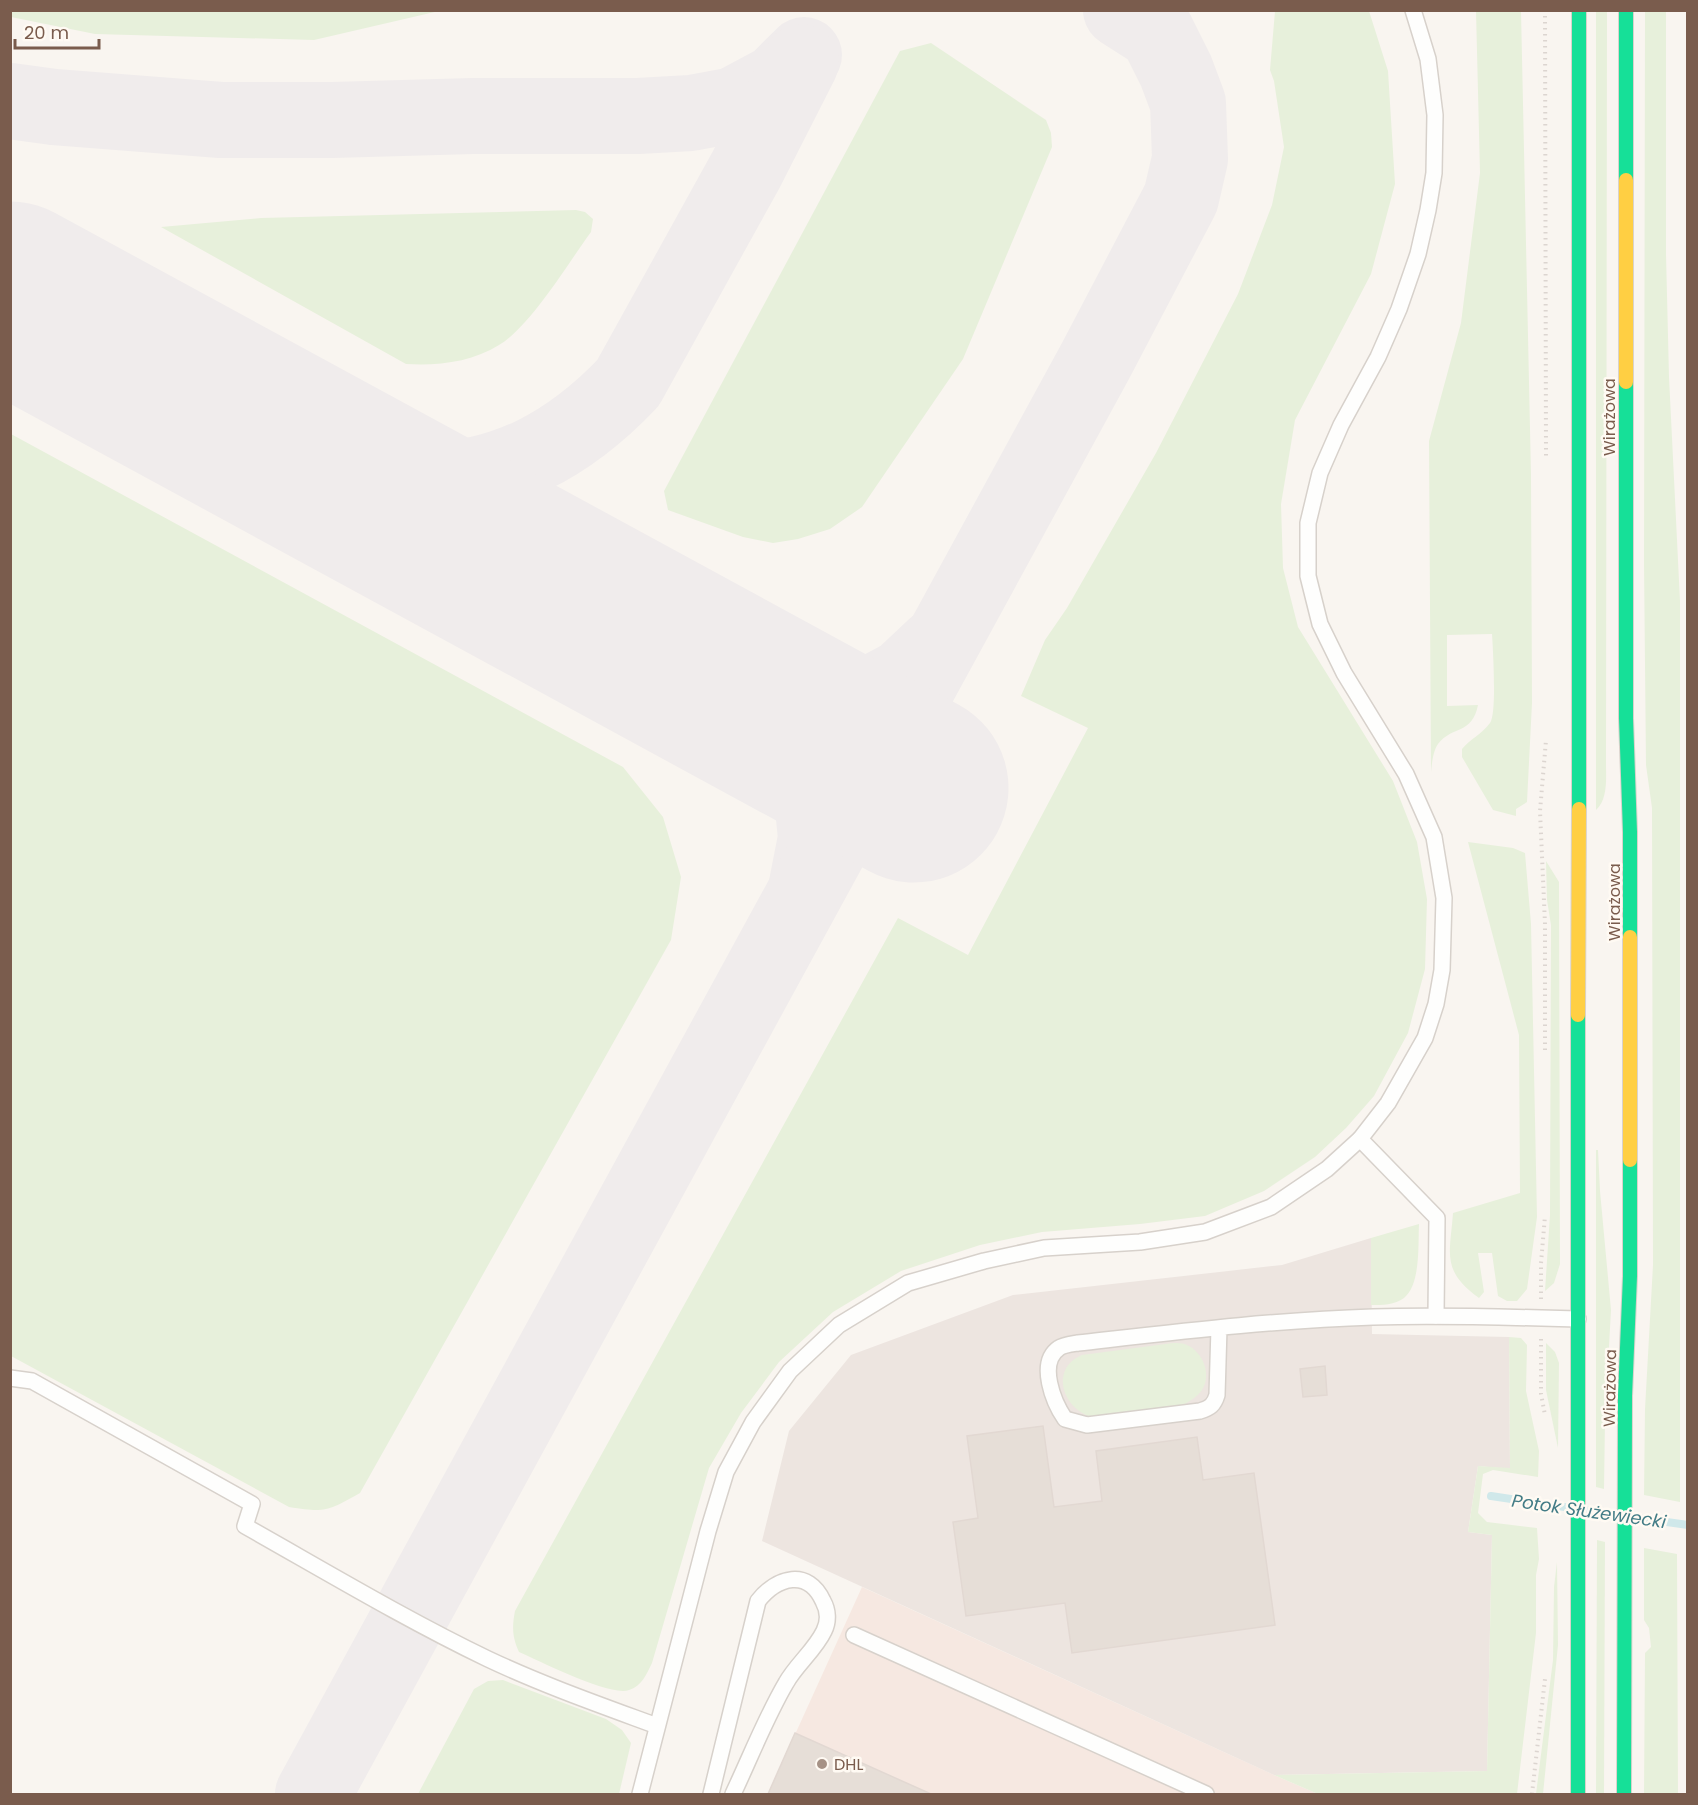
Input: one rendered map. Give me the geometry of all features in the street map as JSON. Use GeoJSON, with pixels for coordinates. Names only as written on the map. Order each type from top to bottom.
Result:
{"type":"FeatureCollection","features":[{"type":"Feature","properties":{"kind":"main road","name":"Wirażowa"},"geometry":{"type":"LineString","coordinates":[[1578,1794],[1579,10]]}},
{"type":"Feature","properties":{"kind":"main road","name":"Wirażowa"},"geometry":{"type":"LineString","coordinates":[[1624,1794],[1625,1396],[1630,1276],[1630,832],[1626,695],[1626,10]]}},
{"type":"Feature","properties":{"kind":"lane"},"geometry":{"type":"LineString","coordinates":[[640,1794],[708,1531],[726,1472],[753,1422],[790,1371],[839,1325],[908,1283],[984,1261],[1044,1248],[1140,1242],[1205,1232],[1271,1207],[1327,1169],[1360,1139],[1388,1103],[1425,1038],[1436,1004],[1442,970],[1444,898],[1434,837],[1406,774],[1344,674],[1320,624],[1308,576],[1308,523],[1320,473],[1341,424],[1378,357],[1399,309],[1418,254],[1428,210],[1434,173],[1435,115],[1428,59],[1413,10]]}},
{"type":"Feature","properties":{"kind":"lane"},"geometry":{"type":"LineString","coordinates":[[1360,1139],[1437,1218],[1436,1316]]}},
{"type":"Feature","properties":{"kind":"lane"},"geometry":{"type":"LineString","coordinates":[[1219,1328],[1217,1395],[1215,1402],[1208,1408],[1200,1411],[1087,1425],[1065,1419],[1056,1406],[1048,1381],[1051,1358],[1059,1347],[1078,1342],[1219,1328],[1372,1317],[1578,1319]]}},
{"type":"Feature","properties":{"kind":"lane"},"geometry":{"type":"LineString","coordinates":[[10,1378],[32,1381],[252,1504],[245,1526],[410,1619],[530,1678],[657,1726]]}},
{"type":"Feature","properties":{"kind":"lane"},"geometry":{"type":"LineString","coordinates":[[711,1794],[758,1601],[765,1592],[778,1583],[795,1579],[809,1582],[820,1593],[826,1606],[828,1617],[824,1632],[786,1683],[733,1794]]}},
{"type":"Feature","properties":{"kind":"lane"},"geometry":{"type":"LineString","coordinates":[[854,1635],[1206,1794]]}},
{"type":"Feature","properties":{"kind":"path"},"geometry":{"type":"LineString","coordinates":[[1540,811],[1545,924],[1545,1054]]}},
{"type":"Feature","properties":{"kind":"path"},"geometry":{"type":"LineString","coordinates":[[1545,1208],[1541,1263],[1541,1394],[1547,1425]]}},
{"type":"Feature","properties":{"kind":"shaded area"},"geometry":{"type":"Polygon","coordinates":[[[1371,1238],[1372,1334],[1509,1337],[1510,1469],[1478,1466],[1468,1532],[1492,1535],[1487,1771],[1274,1775],[762,1541],[789,1431],[851,1355],[1013,1295],[1282,1265],[1371,1238]]]}},
{"type":"Feature","properties":{"kind":"shaded area"},"geometry":{"type":"Polygon","coordinates":[[[862,1587],[1274,1775],[1318,1794],[768,1794],[862,1587]]]}},
{"type":"Feature","properties":{"kind":"green space"},"geometry":{"type":"Polygon","coordinates":[[[10,11],[439,11],[314,40],[95,34],[11,17],[10,11]]]}},
{"type":"Feature","properties":{"kind":"green space"},"geometry":{"type":"Polygon","coordinates":[[[1275,11],[1369,11],[1388,71],[1395,184],[1371,274],[1295,420],[1281,504],[1283,568],[1298,627],[1393,781],[1417,842],[1427,899],[1425,969],[1408,1033],[1374,1096],[1346,1128],[1315,1157],[1264,1191],[1205,1216],[1042,1232],[980,1245],[901,1271],[833,1312],[779,1362],[741,1413],[709,1468],[652,1663],[643,1680],[629,1690],[620,1691],[575,1677],[519,1652],[513,1632],[515,1611],[898,918],[968,955],[1088,728],[1021,696],[1045,640],[1067,608],[1156,453],[1238,294],[1272,205],[1284,147],[1274,81],[1270,70],[1275,11]]]}},
{"type":"Feature","properties":{"kind":"green space"},"geometry":{"type":"Polygon","coordinates":[[[1476,11],[1521,11],[1531,475],[1532,703],[1527,802],[1516,809],[1516,816],[1493,810],[1462,757],[1462,749],[1487,727],[1492,717],[1494,681],[1492,634],[1447,635],[1447,706],[1478,705],[1475,715],[1467,726],[1450,734],[1438,744],[1431,772],[1429,441],[1461,323],[1480,173],[1476,11]]]}},
{"type":"Feature","properties":{"kind":"green space"},"geometry":{"type":"Polygon","coordinates":[[[1596,11],[1607,11],[1606,789],[1603,800],[1596,810],[1596,11]]]}},
{"type":"Feature","properties":{"kind":"green space"},"geometry":{"type":"Polygon","coordinates":[[[1645,11],[1666,11],[1666,254],[1669,377],[1680,601],[1680,1502],[1644,1495],[1645,1409],[1653,1265],[1652,808],[1646,765],[1644,564],[1645,11]]]}},
{"type":"Feature","properties":{"kind":"green space"},"geometry":{"type":"Polygon","coordinates":[[[931,43],[1046,120],[1051,133],[1052,147],[963,359],[862,507],[830,529],[798,539],[773,543],[743,537],[668,510],[664,491],[900,51],[931,43]]]}},
{"type":"Feature","properties":{"kind":"green space"},"geometry":{"type":"Polygon","coordinates":[[[576,210],[585,212],[593,219],[591,232],[524,324],[489,351],[454,362],[430,364],[406,364],[161,227],[261,218],[576,210]]]}},
{"type":"Feature","properties":{"kind":"green space"},"geometry":{"type":"Polygon","coordinates":[[[11,434],[623,767],[663,817],[681,877],[671,940],[360,1493],[333,1507],[311,1510],[289,1507],[11,1356],[11,434]]]}},
{"type":"Feature","properties":{"kind":"green space"},"geometry":{"type":"Polygon","coordinates":[[[1468,842],[1513,848],[1525,853],[1531,924],[1537,1217],[1527,1289],[1517,1301],[1507,1301],[1498,1296],[1492,1253],[1478,1253],[1484,1292],[1479,1298],[1458,1279],[1451,1261],[1453,1213],[1520,1193],[1519,1035],[1468,842]]]}},
{"type":"Feature","properties":{"kind":"green space"},"geometry":{"type":"Polygon","coordinates":[[[1546,861],[1559,882],[1560,1264],[1554,1283],[1545,1291],[1550,1215],[1551,925],[1547,900],[1546,861]]]}},
{"type":"Feature","properties":{"kind":"green space"},"geometry":{"type":"Polygon","coordinates":[[[1596,1150],[1598,1150],[1611,1310],[1604,1489],[1596,1487],[1596,1150]]]}},
{"type":"Feature","properties":{"kind":"green space"},"geometry":{"type":"Polygon","coordinates":[[[1419,1224],[1418,1263],[1409,1292],[1397,1302],[1371,1305],[1371,1238],[1419,1224]]]}},
{"type":"Feature","properties":{"kind":"green space"},"geometry":{"type":"Polygon","coordinates":[[[1509,1337],[1521,1338],[1527,1345],[1526,1391],[1539,1451],[1538,1477],[1493,1470],[1483,1474],[1478,1513],[1487,1522],[1537,1528],[1539,1559],[1536,1575],[1536,1633],[1517,1794],[1318,1794],[1274,1775],[1487,1771],[1492,1535],[1468,1532],[1478,1466],[1510,1468],[1509,1337]]]}},
{"type":"Feature","properties":{"kind":"green space"},"geometry":{"type":"Polygon","coordinates":[[[1173,1343],[1193,1348],[1201,1358],[1206,1371],[1202,1390],[1183,1405],[1092,1417],[1082,1413],[1067,1398],[1063,1379],[1066,1369],[1072,1361],[1082,1355],[1173,1343]]]}},
{"type":"Feature","properties":{"kind":"green space"},"geometry":{"type":"Polygon","coordinates":[[[1546,1343],[1555,1352],[1559,1363],[1558,1448],[1546,1390],[1546,1343]]]}},
{"type":"Feature","properties":{"kind":"green space"},"geometry":{"type":"Polygon","coordinates":[[[1597,1540],[1605,1542],[1604,1794],[1596,1794],[1597,1540]]]}},
{"type":"Feature","properties":{"kind":"green space"},"geometry":{"type":"Polygon","coordinates":[[[1644,1548],[1677,1554],[1678,1794],[1644,1794],[1645,1653],[1651,1647],[1649,1628],[1644,1620],[1644,1548]]]}},
{"type":"Feature","properties":{"kind":"green space"},"geometry":{"type":"Polygon","coordinates":[[[1557,1562],[1558,1645],[1543,1794],[1536,1794],[1553,1660],[1554,1587],[1557,1562]]]}},
{"type":"Feature","properties":{"kind":"green space"},"geometry":{"type":"Polygon","coordinates":[[[503,1680],[606,1719],[622,1730],[631,1743],[619,1794],[418,1794],[474,1689],[488,1681],[503,1680]]]}},
{"type":"Feature","properties":{"kind":"building"},"geometry":{"type":"Polygon","coordinates":[[[1325,1366],[1327,1395],[1303,1397],[1300,1369],[1325,1366]]]}},
{"type":"Feature","properties":{"kind":"building"},"geometry":{"type":"Polygon","coordinates":[[[1043,1426],[1054,1507],[1102,1501],[1096,1451],[1197,1437],[1203,1480],[1254,1473],[1275,1625],[1072,1653],[1065,1603],[966,1616],[953,1522],[978,1518],[967,1436],[1043,1426]]]}},
{"type":"Feature","properties":{"kind":"building","name":"DHL"},"geometry":{"type":"Polygon","coordinates":[[[795,1733],[931,1794],[768,1794],[795,1733]]]}},
{"type":"Feature","properties":{"kind":"waterway","name":"Potok Służewiecki"},"geometry":{"type":"LineString","coordinates":[[1491,1496],[1571,1508]]}},
{"type":"Feature","properties":{"kind":"waterway","name":"Potok Służewiecki"},"geometry":{"type":"LineString","coordinates":[[1584,1510],[1619,1515]]}},
{"type":"Feature","properties":{"kind":"waterway","name":"Potok Służewiecki"},"geometry":{"type":"LineString","coordinates":[[1631,1517],[1688,1525]]}},
{"type":"Feature","properties":{"kind":"taxiway"},"geometry":{"type":"LineString","coordinates":[[313,1794],[1096,360],[1181,198],[1190,159],[1188,103],[1176,71],[1157,33],[1121,10]]}},
{"type":"Feature","properties":{"kind":"taxiway"},"geometry":{"type":"LineString","coordinates":[[10,101],[54,107],[221,120],[638,116],[691,113],[734,105],[777,82],[804,55]]}},
{"type":"Feature","properties":{"kind":"taxiway"},"geometry":{"type":"LineString","coordinates":[[329,470],[396,481],[451,479],[480,474],[534,455],[559,441],[606,405],[628,383],[746,170],[801,62]]}},
{"type":"Feature","properties":{"kind":"taxiway"},"geometry":{"type":"LineString","coordinates":[[807,884],[816,838],[812,798],[798,764],[746,697],[830,705],[860,700],[903,677],[936,646]]}},
{"type":"Feature","properties":{"kind":"runway"},"geometry":{"type":"LineString","coordinates":[[10,296],[914,788]]}},
{"type":"Feature","properties":{"kind":"traffic: fast"},"geometry":{"type":"LineString","coordinates":[[1579,10],[1579,809]]}},
{"type":"Feature","properties":{"kind":"traffic: fast"},"geometry":{"type":"LineString","coordinates":[[1626,10],[1626,180]]}},
{"type":"Feature","properties":{"kind":"traffic: fast"},"geometry":{"type":"LineString","coordinates":[[1626,382],[1626,718],[1630,832],[1630,937]]}},
{"type":"Feature","properties":{"kind":"traffic: fast"},"geometry":{"type":"LineString","coordinates":[[1578,1015],[1578,1794]]}},
{"type":"Feature","properties":{"kind":"traffic: fast"},"geometry":{"type":"LineString","coordinates":[[1624,1794],[1625,1396],[1630,1276],[1630,1160]]}},
{"type":"Feature","properties":{"kind":"traffic: slow"},"geometry":{"type":"LineString","coordinates":[[1626,180],[1626,382]]}},
{"type":"Feature","properties":{"kind":"traffic: slow"},"geometry":{"type":"LineString","coordinates":[[1578,1015],[1579,809]]}},
{"type":"Feature","properties":{"kind":"traffic: slow"},"geometry":{"type":"LineString","coordinates":[[1630,937],[1630,1160]]}},
{"type":"Feature","properties":{"kind":"place","name":"DHL"},"geometry":{"type":"Point","coordinates":[822,1764]}}]}
